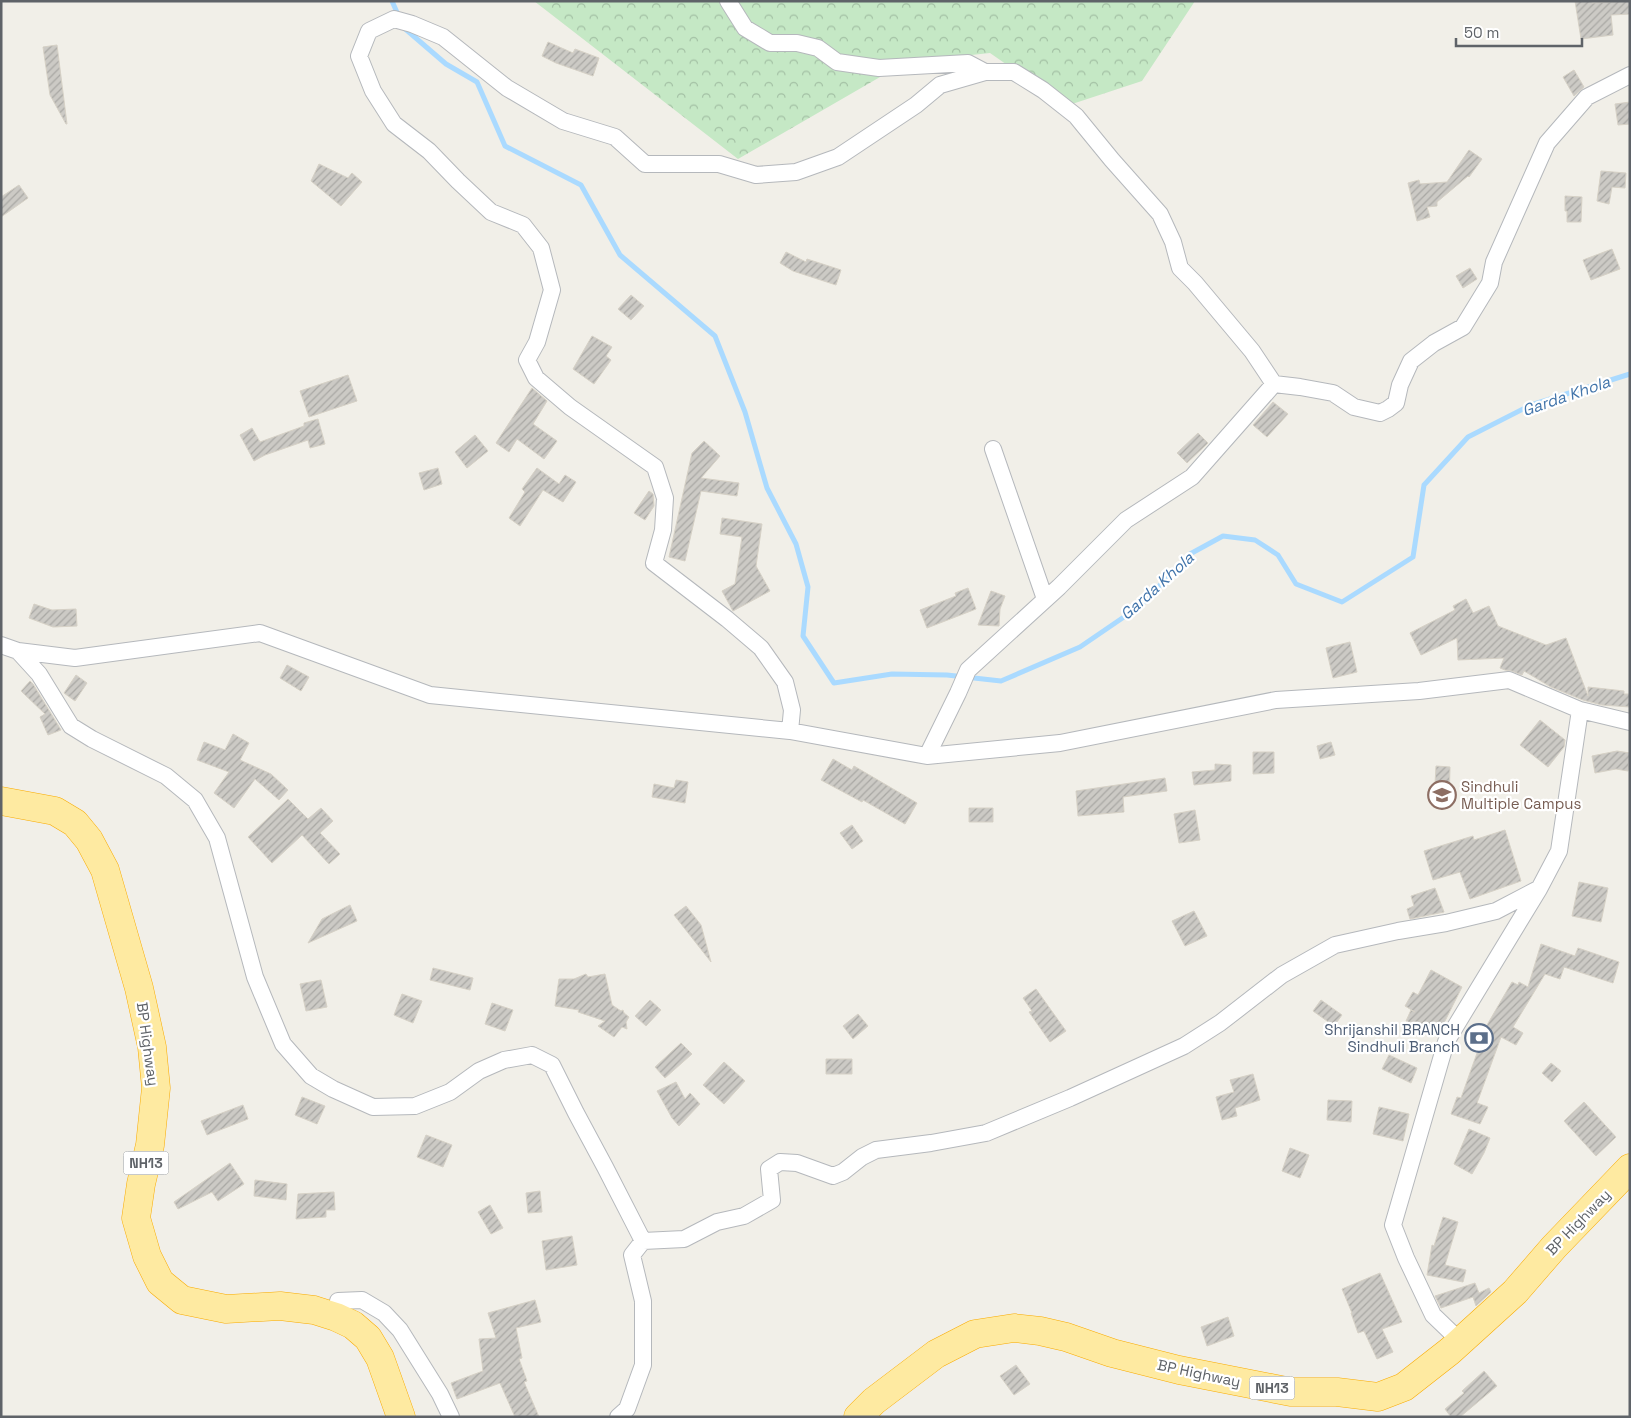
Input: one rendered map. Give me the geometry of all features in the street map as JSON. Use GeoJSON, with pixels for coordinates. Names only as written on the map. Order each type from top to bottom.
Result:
{"type":"FeatureCollection","features":[{"type":"Feature","properties":{"kind":"highway","name":"BP Highway"},"geometry":{"type":"LineString","coordinates":[[1,801],[55,811],[75,823],[89,840],[105,870],[140,988],[152,1047],[156,1088],[150,1145],[136,1218],[147,1256],[160,1282],[182,1300],[226,1309],[280,1306],[314,1310],[336,1317],[352,1325],[368,1338],[380,1358],[401,1417]]}},
{"type":"Feature","properties":{"kind":"highway","name":"BP Highway"},"geometry":{"type":"LineString","coordinates":[[858,1417],[874,1401],[936,1354],[975,1334],[1014,1328],[1066,1337],[1112,1353],[1291,1392],[1337,1392],[1378,1397],[1404,1387],[1434,1364],[1515,1292],[1554,1247],[1630,1168]]}},
{"type":"Feature","properties":{"kind":"street"},"geometry":{"type":"LineString","coordinates":[[728,1],[745,28],[770,43],[797,43],[818,48],[837,62],[879,68],[968,63],[985,72]]}},
{"type":"Feature","properties":{"kind":"street"},"geometry":{"type":"LineString","coordinates":[[790,731],[792,710],[785,682],[761,648],[727,619],[654,564],[663,530],[665,498],[655,467],[570,407],[536,378],[527,360],[537,342],[552,290],[541,248],[524,225],[491,212],[429,151],[394,124],[373,91],[359,56],[369,31],[394,19],[412,24],[443,37],[507,88],[563,121],[615,137],[646,164],[719,164],[756,175],[796,172],[838,157],[916,105],[940,85],[985,72],[1014,72],[1043,90],[1076,116],[1160,214],[1173,242],[1180,268],[1195,283],[1252,351],[1274,384],[1333,393],[1354,407],[1380,413],[1396,403],[1400,385],[1411,361],[1434,344],[1463,327],[1490,283],[1494,262],[1546,143],[1587,97],[1630,75]]}},
{"type":"Feature","properties":{"kind":"street"},"geometry":{"type":"LineString","coordinates":[[927,756],[968,670],[1045,599],[1126,520],[1192,477],[1274,384]]}},
{"type":"Feature","properties":{"kind":"street"},"geometry":{"type":"LineString","coordinates":[[993,449],[1045,599]]}},
{"type":"Feature","properties":{"kind":"street"},"geometry":{"type":"LineString","coordinates":[[1,645],[18,651],[75,658],[260,634],[430,696],[790,731],[927,756],[1060,743],[1276,700],[1419,691],[1508,680],[1580,710],[1630,722]]}},
{"type":"Feature","properties":{"kind":"street"},"geometry":{"type":"LineString","coordinates":[[18,651],[39,674],[71,726],[92,739],[166,776],[195,800],[217,838],[258,986],[283,1044],[311,1076],[333,1089],[374,1107],[415,1106],[450,1092],[479,1071],[504,1060],[532,1055],[552,1065],[643,1241]]}},
{"type":"Feature","properties":{"kind":"street"},"geometry":{"type":"LineString","coordinates":[[1460,1341],[1433,1315],[1406,1258],[1393,1225],[1446,1042],[1560,851],[1580,710]]}},
{"type":"Feature","properties":{"kind":"street"},"geometry":{"type":"LineString","coordinates":[[618,1417],[627,1409],[643,1365],[643,1301],[632,1255],[643,1241],[684,1239],[717,1222],[744,1216],[772,1200],[769,1169],[780,1162],[797,1163],[833,1176],[843,1172],[862,1157],[876,1150],[986,1133],[1070,1098],[1184,1046],[1220,1023],[1282,975],[1335,945],[1398,930],[1446,923],[1496,911],[1539,889]]}},
{"type":"Feature","properties":{"kind":"street"},"geometry":{"type":"LineString","coordinates":[[336,1317],[338,1301],[362,1300],[384,1313],[400,1330],[440,1394],[451,1417]]}},
{"type":"Feature","properties":{"kind":"green space"},"geometry":{"type":"Polygon","coordinates":[[[534,1],[1195,1],[1142,81],[1066,106],[990,53],[906,62],[738,159],[534,1]]]}},
{"type":"Feature","properties":{"kind":"building"},"geometry":{"type":"Polygon","coordinates":[[[1575,1],[1591,1],[1592,3],[1630,1],[1630,14],[1611,15],[1613,35],[1581,39],[1575,1]]]}},
{"type":"Feature","properties":{"kind":"building"},"geometry":{"type":"Polygon","coordinates":[[[548,42],[573,53],[575,49],[599,58],[593,76],[542,56],[548,42]]]}},
{"type":"Feature","properties":{"kind":"building"},"geometry":{"type":"Polygon","coordinates":[[[57,45],[67,124],[50,95],[43,47],[57,45]]]}},
{"type":"Feature","properties":{"kind":"building"},"geometry":{"type":"Polygon","coordinates":[[[1574,70],[1584,87],[1574,96],[1563,77],[1574,70]]]}},
{"type":"Feature","properties":{"kind":"building"},"geometry":{"type":"Polygon","coordinates":[[[1630,102],[1630,124],[1618,125],[1615,104],[1630,102]]]}},
{"type":"Feature","properties":{"kind":"building"},"geometry":{"type":"Polygon","coordinates":[[[1469,150],[1482,159],[1469,177],[1437,202],[1437,206],[1427,207],[1430,217],[1417,221],[1408,183],[1419,180],[1420,184],[1447,182],[1469,150]]]}},
{"type":"Feature","properties":{"kind":"building"},"geometry":{"type":"Polygon","coordinates":[[[319,164],[348,178],[352,173],[362,182],[341,206],[311,181],[319,164]]]}},
{"type":"Feature","properties":{"kind":"building"},"geometry":{"type":"Polygon","coordinates":[[[1601,171],[1626,173],[1625,188],[1612,187],[1609,204],[1597,201],[1601,171]]]}},
{"type":"Feature","properties":{"kind":"building"},"geometry":{"type":"Polygon","coordinates":[[[19,185],[28,198],[1,217],[1,197],[19,185]]]}},
{"type":"Feature","properties":{"kind":"building"},"geometry":{"type":"Polygon","coordinates":[[[1565,196],[1582,197],[1581,222],[1567,222],[1565,196]]]}},
{"type":"Feature","properties":{"kind":"building"},"geometry":{"type":"Polygon","coordinates":[[[1612,249],[1620,269],[1591,280],[1583,260],[1612,249]]]}},
{"type":"Feature","properties":{"kind":"building"},"geometry":{"type":"Polygon","coordinates":[[[786,252],[806,262],[807,259],[841,270],[836,285],[793,271],[780,263],[786,252]]]}},
{"type":"Feature","properties":{"kind":"building"},"geometry":{"type":"Polygon","coordinates":[[[1470,268],[1477,279],[1463,288],[1456,276],[1470,268]]]}},
{"type":"Feature","properties":{"kind":"building"},"geometry":{"type":"Polygon","coordinates":[[[631,295],[644,306],[631,320],[618,309],[631,295]]]}},
{"type":"Feature","properties":{"kind":"building"},"geometry":{"type":"Polygon","coordinates":[[[592,336],[612,347],[606,356],[611,360],[594,384],[573,369],[592,336]]]}},
{"type":"Feature","properties":{"kind":"building"},"geometry":{"type":"Polygon","coordinates":[[[348,375],[357,401],[309,417],[300,391],[348,375]]]}},
{"type":"Feature","properties":{"kind":"building"},"geometry":{"type":"Polygon","coordinates":[[[532,388],[547,401],[533,424],[557,441],[544,459],[517,439],[509,452],[496,443],[532,388]]]}},
{"type":"Feature","properties":{"kind":"building"},"geometry":{"type":"Polygon","coordinates":[[[1273,402],[1288,414],[1267,437],[1253,425],[1273,402]]]}},
{"type":"Feature","properties":{"kind":"building"},"geometry":{"type":"Polygon","coordinates":[[[318,419],[325,444],[310,448],[308,440],[265,455],[254,461],[240,435],[252,428],[260,442],[318,419]]]}},
{"type":"Feature","properties":{"kind":"building"},"geometry":{"type":"Polygon","coordinates":[[[1198,433],[1208,443],[1187,463],[1177,453],[1198,433]]]}},
{"type":"Feature","properties":{"kind":"building"},"geometry":{"type":"Polygon","coordinates":[[[475,435],[488,451],[467,468],[455,452],[475,435]]]}},
{"type":"Feature","properties":{"kind":"building"},"geometry":{"type":"Polygon","coordinates":[[[704,441],[720,456],[701,478],[739,483],[737,496],[701,491],[685,561],[669,557],[692,453],[704,441]]]}},
{"type":"Feature","properties":{"kind":"building"},"geometry":{"type":"Polygon","coordinates":[[[438,468],[442,484],[424,490],[419,473],[438,468]]]}},
{"type":"Feature","properties":{"kind":"building"},"geometry":{"type":"Polygon","coordinates":[[[537,468],[559,484],[565,475],[576,482],[563,502],[543,490],[520,526],[509,518],[525,492],[522,489],[537,468]]]}},
{"type":"Feature","properties":{"kind":"building"},"geometry":{"type":"Polygon","coordinates":[[[649,491],[653,494],[654,506],[645,520],[634,513],[649,491]]]}},
{"type":"Feature","properties":{"kind":"building"},"geometry":{"type":"Polygon","coordinates":[[[722,518],[762,524],[756,566],[770,591],[733,611],[722,591],[735,584],[742,537],[720,534],[722,518]]]}},
{"type":"Feature","properties":{"kind":"building"},"geometry":{"type":"Polygon","coordinates":[[[968,588],[976,609],[927,628],[920,610],[956,596],[955,593],[968,588]]]}},
{"type":"Feature","properties":{"kind":"building"},"geometry":{"type":"Polygon","coordinates":[[[991,591],[1005,596],[1000,609],[999,626],[978,625],[991,591]]]}},
{"type":"Feature","properties":{"kind":"building"},"geometry":{"type":"Polygon","coordinates":[[[1466,599],[1473,613],[1489,606],[1498,626],[1546,645],[1566,638],[1588,696],[1588,687],[1624,691],[1624,694],[1630,694],[1630,707],[1602,705],[1583,700],[1551,687],[1524,671],[1522,675],[1505,670],[1500,668],[1504,658],[1458,660],[1457,638],[1421,655],[1410,633],[1455,610],[1453,606],[1466,599]]]}},
{"type":"Feature","properties":{"kind":"building"},"geometry":{"type":"Polygon","coordinates":[[[34,604],[52,610],[76,609],[77,626],[53,627],[29,618],[34,604]]]}},
{"type":"Feature","properties":{"kind":"building"},"geometry":{"type":"Polygon","coordinates":[[[1350,642],[1357,672],[1333,678],[1326,648],[1350,642]]]}},
{"type":"Feature","properties":{"kind":"building"},"geometry":{"type":"Polygon","coordinates":[[[287,665],[309,677],[301,691],[280,678],[287,665]]]}},
{"type":"Feature","properties":{"kind":"building"},"geometry":{"type":"Polygon","coordinates":[[[76,675],[87,683],[75,701],[64,693],[76,675]]]}},
{"type":"Feature","properties":{"kind":"building"},"geometry":{"type":"Polygon","coordinates":[[[30,681],[61,730],[48,735],[40,717],[45,714],[21,691],[30,681]]]}},
{"type":"Feature","properties":{"kind":"building"},"geometry":{"type":"Polygon","coordinates":[[[1540,720],[1565,740],[1564,747],[1548,767],[1520,745],[1540,720]]]}},
{"type":"Feature","properties":{"kind":"building"},"geometry":{"type":"Polygon","coordinates":[[[233,734],[249,743],[240,760],[271,774],[288,790],[279,800],[255,779],[234,808],[214,793],[229,772],[197,760],[204,742],[225,750],[233,734]]]}},
{"type":"Feature","properties":{"kind":"building"},"geometry":{"type":"Polygon","coordinates":[[[1331,742],[1335,755],[1320,759],[1317,746],[1331,742]]]}},
{"type":"Feature","properties":{"kind":"building"},"geometry":{"type":"Polygon","coordinates":[[[1617,751],[1630,753],[1628,771],[1616,769],[1595,773],[1592,756],[1617,751]]]}},
{"type":"Feature","properties":{"kind":"building"},"geometry":{"type":"Polygon","coordinates":[[[1253,752],[1274,752],[1274,773],[1253,774],[1253,752]]]}},
{"type":"Feature","properties":{"kind":"building"},"geometry":{"type":"Polygon","coordinates":[[[833,759],[852,770],[854,766],[917,803],[905,824],[863,800],[862,802],[821,780],[833,759]]]}},
{"type":"Feature","properties":{"kind":"building"},"geometry":{"type":"Polygon","coordinates":[[[1215,764],[1231,765],[1231,781],[1194,785],[1192,772],[1215,770],[1215,764]]]}},
{"type":"Feature","properties":{"kind":"building"},"geometry":{"type":"Polygon","coordinates":[[[1436,766],[1450,767],[1449,803],[1434,802],[1436,766]]]}},
{"type":"Feature","properties":{"kind":"building"},"geometry":{"type":"Polygon","coordinates":[[[1165,778],[1167,791],[1123,797],[1124,812],[1078,816],[1076,791],[1165,778]]]}},
{"type":"Feature","properties":{"kind":"building"},"geometry":{"type":"Polygon","coordinates":[[[676,780],[688,782],[685,803],[652,797],[654,784],[674,788],[676,780]]]}},
{"type":"Feature","properties":{"kind":"building"},"geometry":{"type":"Polygon","coordinates":[[[288,799],[308,819],[321,808],[333,821],[320,833],[340,854],[329,864],[302,835],[272,863],[248,837],[288,799]]]}},
{"type":"Feature","properties":{"kind":"building"},"geometry":{"type":"Polygon","coordinates":[[[969,808],[993,808],[993,822],[969,822],[969,808]]]}},
{"type":"Feature","properties":{"kind":"building"},"geometry":{"type":"Polygon","coordinates":[[[1195,810],[1200,840],[1179,843],[1174,814],[1195,810]]]}},
{"type":"Feature","properties":{"kind":"building"},"geometry":{"type":"Polygon","coordinates":[[[852,825],[863,841],[852,849],[840,833],[852,825]]]}},
{"type":"Feature","properties":{"kind":"building"},"geometry":{"type":"Polygon","coordinates":[[[1505,830],[1521,881],[1470,899],[1460,872],[1433,880],[1424,851],[1473,836],[1474,840],[1505,830]]]}},
{"type":"Feature","properties":{"kind":"building"},"geometry":{"type":"Polygon","coordinates":[[[1579,882],[1608,888],[1601,922],[1572,916],[1579,882]]]}},
{"type":"Feature","properties":{"kind":"building"},"geometry":{"type":"Polygon","coordinates":[[[1435,888],[1444,912],[1410,919],[1407,909],[1414,906],[1411,896],[1435,888]]]}},
{"type":"Feature","properties":{"kind":"building"},"geometry":{"type":"Polygon","coordinates":[[[350,905],[357,921],[308,943],[322,919],[350,905]]]}},
{"type":"Feature","properties":{"kind":"building"},"geometry":{"type":"Polygon","coordinates":[[[686,906],[701,925],[711,962],[674,915],[686,906]]]}},
{"type":"Feature","properties":{"kind":"building"},"geometry":{"type":"Polygon","coordinates":[[[1194,911],[1207,936],[1185,946],[1172,921],[1194,911]]]}},
{"type":"Feature","properties":{"kind":"building"},"geometry":{"type":"Polygon","coordinates":[[[1541,944],[1575,956],[1578,948],[1619,962],[1613,983],[1564,967],[1560,979],[1545,974],[1513,1027],[1523,1033],[1516,1045],[1501,1037],[1477,1103],[1488,1107],[1480,1124],[1451,1114],[1457,1097],[1461,1098],[1487,1025],[1512,982],[1518,985],[1519,982],[1528,987],[1541,944]]]}},
{"type":"Feature","properties":{"kind":"building"},"geometry":{"type":"Polygon","coordinates":[[[433,968],[473,978],[470,990],[430,980],[433,968]]]}},
{"type":"Feature","properties":{"kind":"building"},"geometry":{"type":"Polygon","coordinates":[[[1431,970],[1462,987],[1437,1037],[1406,1021],[1411,1010],[1415,1012],[1405,1006],[1413,992],[1418,995],[1431,970]]]}},
{"type":"Feature","properties":{"kind":"building"},"geometry":{"type":"Polygon","coordinates":[[[586,974],[588,977],[605,974],[612,1005],[621,1011],[623,1010],[629,1017],[626,1022],[627,1029],[622,1027],[614,1037],[598,1026],[605,1021],[578,1012],[579,1010],[555,1006],[559,979],[574,979],[586,974]]]}},
{"type":"Feature","properties":{"kind":"building"},"geometry":{"type":"Polygon","coordinates":[[[321,980],[327,1007],[306,1011],[300,984],[321,980]]]}},
{"type":"Feature","properties":{"kind":"building"},"geometry":{"type":"Polygon","coordinates":[[[1036,989],[1066,1031],[1050,1042],[1029,1012],[1032,1011],[1023,998],[1036,989]]]}},
{"type":"Feature","properties":{"kind":"building"},"geometry":{"type":"Polygon","coordinates":[[[402,994],[422,1001],[413,1023],[394,1015],[402,994]]]}},
{"type":"Feature","properties":{"kind":"building"},"geometry":{"type":"Polygon","coordinates":[[[650,1000],[661,1010],[646,1026],[635,1016],[650,1000]]]}},
{"type":"Feature","properties":{"kind":"building"},"geometry":{"type":"Polygon","coordinates":[[[1321,1000],[1342,1015],[1334,1026],[1313,1011],[1321,1000]]]}},
{"type":"Feature","properties":{"kind":"building"},"geometry":{"type":"Polygon","coordinates":[[[492,1003],[513,1010],[505,1031],[485,1024],[492,1003]]]}},
{"type":"Feature","properties":{"kind":"building"},"geometry":{"type":"Polygon","coordinates":[[[858,1014],[868,1026],[853,1039],[843,1026],[858,1014]]]}},
{"type":"Feature","properties":{"kind":"building"},"geometry":{"type":"Polygon","coordinates":[[[681,1043],[692,1054],[665,1078],[655,1067],[681,1043]]]}},
{"type":"Feature","properties":{"kind":"building"},"geometry":{"type":"Polygon","coordinates":[[[1389,1055],[1417,1068],[1411,1083],[1382,1069],[1389,1055]]]}},
{"type":"Feature","properties":{"kind":"building"},"geometry":{"type":"Polygon","coordinates":[[[826,1059],[852,1059],[852,1074],[826,1074],[826,1059]]]}},
{"type":"Feature","properties":{"kind":"building"},"geometry":{"type":"Polygon","coordinates":[[[724,1062],[745,1081],[724,1104],[703,1085],[724,1062]]]}},
{"type":"Feature","properties":{"kind":"building"},"geometry":{"type":"Polygon","coordinates":[[[1551,1063],[1561,1071],[1552,1082],[1542,1073],[1551,1063]]]}},
{"type":"Feature","properties":{"kind":"building"},"geometry":{"type":"Polygon","coordinates":[[[1253,1074],[1260,1100],[1235,1108],[1237,1116],[1222,1120],[1216,1097],[1234,1092],[1230,1080],[1253,1074]]]}},
{"type":"Feature","properties":{"kind":"building"},"geometry":{"type":"Polygon","coordinates":[[[676,1082],[685,1099],[690,1093],[700,1104],[679,1126],[672,1118],[657,1091],[676,1082]]]}},
{"type":"Feature","properties":{"kind":"building"},"geometry":{"type":"Polygon","coordinates":[[[302,1097],[325,1106],[317,1124],[295,1115],[302,1097]]]}},
{"type":"Feature","properties":{"kind":"building"},"geometry":{"type":"Polygon","coordinates":[[[1328,1100],[1352,1101],[1351,1122],[1327,1120],[1328,1100]]]}},
{"type":"Feature","properties":{"kind":"building"},"geometry":{"type":"Polygon","coordinates":[[[1584,1102],[1616,1137],[1596,1156],[1564,1121],[1584,1102]]]}},
{"type":"Feature","properties":{"kind":"building"},"geometry":{"type":"Polygon","coordinates":[[[243,1105],[248,1119],[207,1135],[201,1121],[243,1105]]]}},
{"type":"Feature","properties":{"kind":"building"},"geometry":{"type":"Polygon","coordinates":[[[1379,1107],[1409,1114],[1403,1141],[1373,1134],[1379,1107]]]}},
{"type":"Feature","properties":{"kind":"building"},"geometry":{"type":"Polygon","coordinates":[[[1469,1129],[1490,1138],[1472,1174],[1454,1164],[1469,1129]]]}},
{"type":"Feature","properties":{"kind":"building"},"geometry":{"type":"Polygon","coordinates":[[[426,1135],[452,1145],[443,1167],[417,1157],[426,1135]]]}},
{"type":"Feature","properties":{"kind":"building"},"geometry":{"type":"Polygon","coordinates":[[[1290,1148],[1309,1155],[1300,1178],[1282,1171],[1290,1148]]]}},
{"type":"Feature","properties":{"kind":"building"},"geometry":{"type":"Polygon","coordinates":[[[230,1163],[244,1184],[218,1201],[212,1192],[178,1209],[174,1202],[230,1163]]]}},
{"type":"Feature","properties":{"kind":"building"},"geometry":{"type":"Polygon","coordinates":[[[255,1180],[287,1184],[286,1200],[254,1196],[255,1180]]]}},
{"type":"Feature","properties":{"kind":"building"},"geometry":{"type":"Polygon","coordinates":[[[540,1191],[542,1212],[528,1213],[526,1193],[540,1191]]]}},
{"type":"Feature","properties":{"kind":"building"},"geometry":{"type":"Polygon","coordinates":[[[334,1192],[335,1210],[326,1210],[326,1217],[296,1219],[298,1194],[334,1192]]]}},
{"type":"Feature","properties":{"kind":"building"},"geometry":{"type":"Polygon","coordinates":[[[490,1205],[503,1228],[491,1234],[478,1212],[490,1205]]]}},
{"type":"Feature","properties":{"kind":"building"},"geometry":{"type":"Polygon","coordinates":[[[1443,1217],[1458,1222],[1445,1265],[1466,1270],[1463,1282],[1427,1275],[1432,1245],[1434,1246],[1443,1217]]]}},
{"type":"Feature","properties":{"kind":"building"},"geometry":{"type":"Polygon","coordinates":[[[572,1236],[577,1265],[546,1270],[542,1241],[572,1236]]]}},
{"type":"Feature","properties":{"kind":"building"},"geometry":{"type":"Polygon","coordinates":[[[1380,1273],[1402,1322],[1382,1329],[1393,1352],[1377,1359],[1364,1331],[1358,1333],[1342,1289],[1380,1273]]]}},
{"type":"Feature","properties":{"kind":"building"},"geometry":{"type":"Polygon","coordinates":[[[1475,1283],[1479,1293],[1489,1288],[1491,1292],[1476,1306],[1473,1297],[1441,1308],[1435,1296],[1475,1283]]]}},
{"type":"Feature","properties":{"kind":"building"},"geometry":{"type":"Polygon","coordinates":[[[535,1300],[541,1322],[516,1328],[522,1358],[519,1359],[527,1381],[524,1382],[539,1417],[515,1417],[500,1383],[457,1399],[451,1383],[483,1371],[479,1339],[496,1338],[488,1313],[535,1300]]]}},
{"type":"Feature","properties":{"kind":"building"},"geometry":{"type":"Polygon","coordinates":[[[1228,1317],[1234,1336],[1207,1346],[1201,1327],[1228,1317]]]}},
{"type":"Feature","properties":{"kind":"building"},"geometry":{"type":"Polygon","coordinates":[[[1016,1365],[1030,1384],[1014,1395],[1000,1376],[1016,1365]]]}},
{"type":"Feature","properties":{"kind":"building"},"geometry":{"type":"Polygon","coordinates":[[[1484,1371],[1497,1386],[1460,1417],[1451,1417],[1445,1409],[1464,1393],[1462,1391],[1484,1371]]]}},
{"type":"Feature","properties":{"kind":"waterway"},"geometry":{"type":"LineString","coordinates":[[392,1],[399,17]]}},
{"type":"Feature","properties":{"kind":"waterway","name":"Garda Khola"},"geometry":{"type":"LineString","coordinates":[[403,27],[446,64],[477,82],[505,146],[581,185],[620,255],[715,336],[745,412],[767,488],[796,544],[808,587],[803,636],[834,683],[892,674],[947,675],[1001,681],[1080,647],[1140,606],[1190,554],[1223,536],[1255,540],[1278,555],[1296,584],[1342,602],[1413,557],[1424,485],[1468,437],[1531,405],[1630,374]]}},
{"type":"Feature","properties":{"kind":"place","name":"Sindhuli Multiple Campus"},"geometry":{"type":"Point","coordinates":[1442,795]}},
{"type":"Feature","properties":{"kind":"place","name":"Shrijanshil BRANCH Sindhuli Branch"},"geometry":{"type":"Point","coordinates":[1479,1038]}}]}
